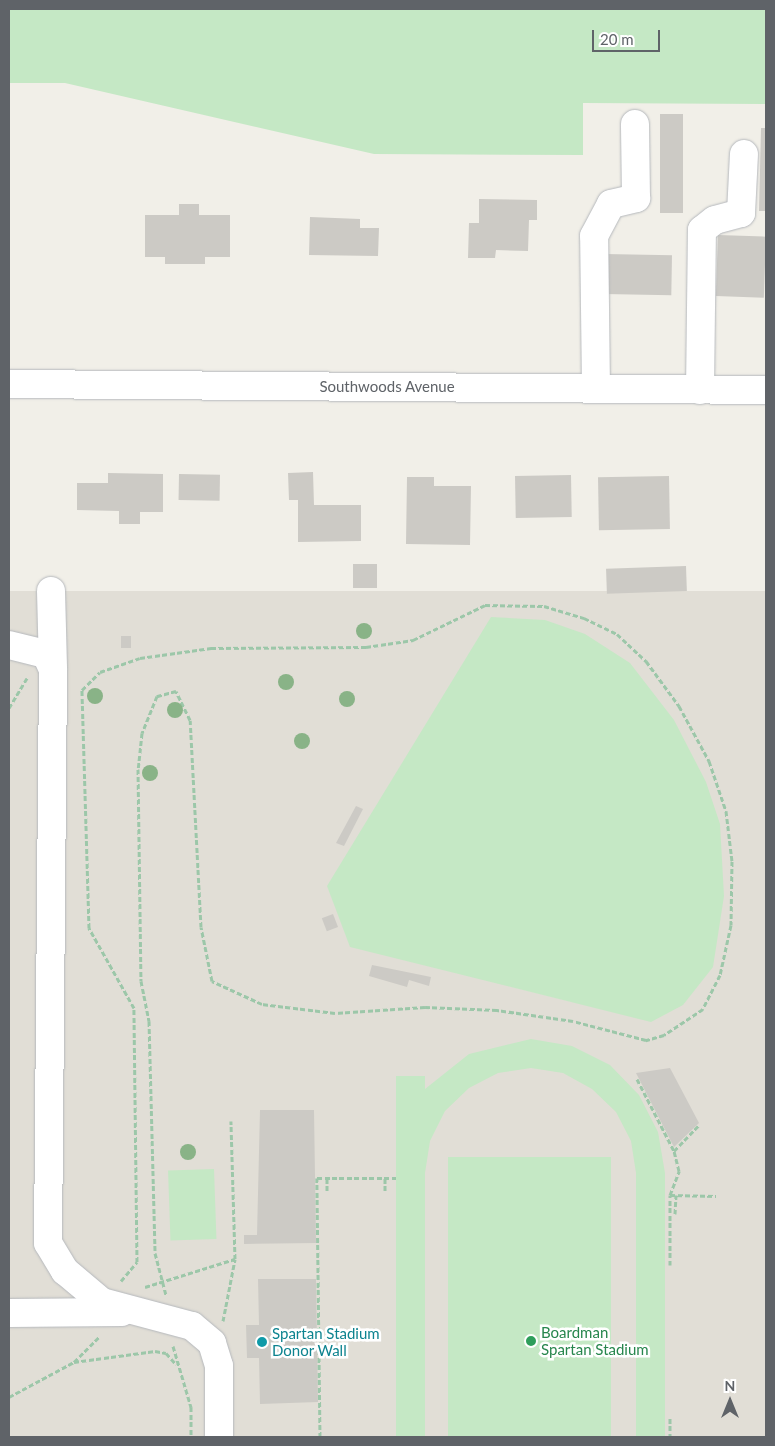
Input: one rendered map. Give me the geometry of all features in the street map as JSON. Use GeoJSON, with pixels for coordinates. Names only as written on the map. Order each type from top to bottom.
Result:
{"type":"FeatureCollection","features":[{"type":"Feature","properties":{"kind":"street"},"geometry":{"type":"LineString","coordinates":[[596,389],[594,236],[610,204],[636,198],[635,124]]}},
{"type":"Feature","properties":{"kind":"street"},"geometry":{"type":"LineString","coordinates":[[700,390],[702,230],[715,220],[741,213],[744,154]]}},
{"type":"Feature","properties":{"kind":"street","name":"Southwoods Avenue"},"geometry":{"type":"LineString","coordinates":[[9,384],[766,390]]}},
{"type":"Feature","properties":{"kind":"street"},"geometry":{"type":"LineString","coordinates":[[52,591],[48,1243],[65,1271],[116,1306]]}},
{"type":"Feature","properties":{"kind":"street"},"geometry":{"type":"LineString","coordinates":[[9,646],[46,654],[53,670]]}},
{"type":"Feature","properties":{"kind":"street"},"geometry":{"type":"LineString","coordinates":[[9,1313],[116,1306],[169,1317],[192,1326],[212,1343],[219,1366],[219,1437]]}},
{"type":"Feature","properties":{"kind":"path"},"geometry":{"type":"LineString","coordinates":[[9,1397],[74,1362],[103,1333],[137,1262],[134,1008],[89,928],[82,690],[100,672],[140,658],[211,648],[366,647],[405,641],[485,605],[544,606],[584,618],[617,634],[646,661],[679,706],[709,761],[726,810],[732,862],[731,925],[720,975],[703,1010],[664,1035],[646,1040],[573,1021],[497,1010],[425,1007],[335,1013],[262,1004],[212,981],[201,927],[190,720],[176,691],[156,696],[142,733],[138,769],[141,981],[149,1021],[155,1253],[166,1281],[169,1317],[177,1365],[191,1407],[191,1437]]}},
{"type":"Feature","properties":{"kind":"path"},"geometry":{"type":"LineString","coordinates":[[9,708],[27,678]]}},
{"type":"Feature","properties":{"kind":"path"},"geometry":{"type":"LineString","coordinates":[[637,1079],[674,1151],[679,1171],[670,1195],[670,1264]]}},
{"type":"Feature","properties":{"kind":"path"},"geometry":{"type":"LineString","coordinates":[[220,1329],[235,1259],[232,1121]]}},
{"type":"Feature","properties":{"kind":"path"},"geometry":{"type":"LineString","coordinates":[[674,1151],[698,1126]]}},
{"type":"Feature","properties":{"kind":"path"},"geometry":{"type":"LineString","coordinates":[[320,1437],[317,1178],[396,1178]]}},
{"type":"Feature","properties":{"kind":"path"},"geometry":{"type":"LineString","coordinates":[[328,1178],[328,1192]]}},
{"type":"Feature","properties":{"kind":"path"},"geometry":{"type":"LineString","coordinates":[[385,1178],[385,1192]]}},
{"type":"Feature","properties":{"kind":"path"},"geometry":{"type":"LineString","coordinates":[[670,1195],[716,1196]]}},
{"type":"Feature","properties":{"kind":"path"},"geometry":{"type":"LineString","coordinates":[[675,1214],[676,1195]]}},
{"type":"Feature","properties":{"kind":"path"},"geometry":{"type":"LineString","coordinates":[[116,1306],[166,1281],[235,1259]]}},
{"type":"Feature","properties":{"kind":"path"},"geometry":{"type":"LineString","coordinates":[[74,1362],[155,1351],[166,1353],[177,1365]]}},
{"type":"Feature","properties":{"kind":"path"},"geometry":{"type":"LineString","coordinates":[[670,1418],[670,1437]]}},
{"type":"Feature","properties":{"kind":"shaded area"},"geometry":{"type":"Polygon","coordinates":[[[9,591],[766,591],[766,1437],[9,1437],[9,591]]]}},
{"type":"Feature","properties":{"kind":"green space"},"geometry":{"type":"Polygon","coordinates":[[[9,9],[766,9],[766,104],[583,103],[583,155],[374,154],[65,83],[9,83],[9,9]]]}},
{"type":"Feature","properties":{"kind":"green space"},"geometry":{"type":"Polygon","coordinates":[[[491,617],[545,620],[585,634],[630,663],[674,720],[706,782],[720,824],[724,896],[713,967],[683,1005],[651,1022],[350,947],[327,886],[491,617]]]}},
{"type":"Feature","properties":{"kind":"green space"},"geometry":{"type":"Polygon","coordinates":[[[531,1039],[572,1046],[610,1065],[639,1095],[658,1132],[665,1173],[665,1437],[636,1437],[636,1173],[631,1141],[616,1112],[592,1089],[563,1073],[531,1068],[498,1073],[469,1088],[445,1111],[430,1141],[425,1173],[425,1437],[396,1437],[396,1076],[425,1076],[425,1089],[469,1054],[531,1039]]]}},
{"type":"Feature","properties":{"kind":"green space"},"geometry":{"type":"Polygon","coordinates":[[[448,1157],[611,1157],[611,1437],[448,1437],[448,1157]]]}},
{"type":"Feature","properties":{"kind":"green space"},"geometry":{"type":"Polygon","coordinates":[[[214,1169],[216,1239],[170,1241],[168,1171],[214,1169]]]}},
{"type":"Feature","properties":{"kind":"building"},"geometry":{"type":"Polygon","coordinates":[[[660,114],[683,114],[683,213],[660,213],[660,114]]]}},
{"type":"Feature","properties":{"kind":"building"},"geometry":{"type":"Polygon","coordinates":[[[761,128],[766,128],[766,211],[759,211],[761,128]]]}},
{"type":"Feature","properties":{"kind":"building"},"geometry":{"type":"Polygon","coordinates":[[[479,199],[537,200],[537,220],[529,220],[528,251],[496,250],[495,258],[468,258],[469,223],[479,223],[479,199]]]}},
{"type":"Feature","properties":{"kind":"building"},"geometry":{"type":"Polygon","coordinates":[[[179,204],[199,204],[199,215],[230,215],[230,257],[205,257],[205,264],[165,264],[165,257],[145,257],[145,215],[179,215],[179,204]]]}},
{"type":"Feature","properties":{"kind":"building"},"geometry":{"type":"Polygon","coordinates":[[[310,217],[360,219],[360,228],[379,228],[378,256],[309,255],[310,217]]]}},
{"type":"Feature","properties":{"kind":"building"},"geometry":{"type":"Polygon","coordinates":[[[718,235],[766,237],[764,298],[716,296],[718,235]]]}},
{"type":"Feature","properties":{"kind":"building"},"geometry":{"type":"Polygon","coordinates":[[[605,254],[672,255],[671,295],[604,294],[605,254]]]}},
{"type":"Feature","properties":{"kind":"building"},"geometry":{"type":"Polygon","coordinates":[[[313,472],[314,505],[361,505],[361,541],[298,542],[298,500],[289,500],[288,473],[313,472]]]}},
{"type":"Feature","properties":{"kind":"building"},"geometry":{"type":"Polygon","coordinates":[[[108,473],[163,474],[163,512],[140,512],[140,524],[119,524],[119,511],[77,510],[77,483],[108,483],[108,473]]]}},
{"type":"Feature","properties":{"kind":"building"},"geometry":{"type":"Polygon","coordinates":[[[179,474],[220,475],[220,501],[179,500],[179,474]]]}},
{"type":"Feature","properties":{"kind":"building"},"geometry":{"type":"Polygon","coordinates":[[[571,475],[572,517],[516,518],[515,476],[571,475]]]}},
{"type":"Feature","properties":{"kind":"building"},"geometry":{"type":"Polygon","coordinates":[[[669,476],[670,529],[599,530],[598,477],[669,476]]]}},
{"type":"Feature","properties":{"kind":"building"},"geometry":{"type":"Polygon","coordinates":[[[407,477],[434,477],[434,486],[471,486],[470,545],[406,544],[407,477]]]}},
{"type":"Feature","properties":{"kind":"building"},"geometry":{"type":"Polygon","coordinates":[[[353,564],[377,564],[377,588],[353,588],[353,564]]]}},
{"type":"Feature","properties":{"kind":"building"},"geometry":{"type":"Polygon","coordinates":[[[686,566],[687,591],[607,594],[606,569],[686,566]]]}},
{"type":"Feature","properties":{"kind":"building"},"geometry":{"type":"Polygon","coordinates":[[[121,636],[131,636],[131,648],[121,648],[121,636]]]}},
{"type":"Feature","properties":{"kind":"building"},"geometry":{"type":"Polygon","coordinates":[[[356,806],[363,809],[344,846],[336,843],[356,806]]]}},
{"type":"Feature","properties":{"kind":"building"},"geometry":{"type":"Polygon","coordinates":[[[333,914],[338,927],[327,931],[322,918],[333,914]]]}},
{"type":"Feature","properties":{"kind":"building"},"geometry":{"type":"Polygon","coordinates":[[[372,965],[431,977],[429,986],[409,980],[407,987],[369,976],[372,965]]]}},
{"type":"Feature","properties":{"kind":"building"},"geometry":{"type":"Polygon","coordinates":[[[670,1068],[699,1123],[674,1147],[636,1073],[670,1068]]]}},
{"type":"Feature","properties":{"kind":"building"},"geometry":{"type":"Polygon","coordinates":[[[260,1110],[314,1110],[316,1243],[244,1244],[244,1235],[257,1235],[260,1110]]]}},
{"type":"Feature","properties":{"kind":"building"},"geometry":{"type":"Polygon","coordinates":[[[258,1279],[316,1279],[318,1402],[260,1404],[259,1358],[247,1358],[246,1325],[259,1325],[258,1279]]]}},
{"type":"Feature","properties":{"kind":"place","name":"Boardman Spartan Stadium"},"geometry":{"type":"Point","coordinates":[531,1341]}},
{"type":"Feature","properties":{"kind":"place","name":"Spartan Stadium Donor Wall"},"geometry":{"type":"Point","coordinates":[262,1342]}}]}
